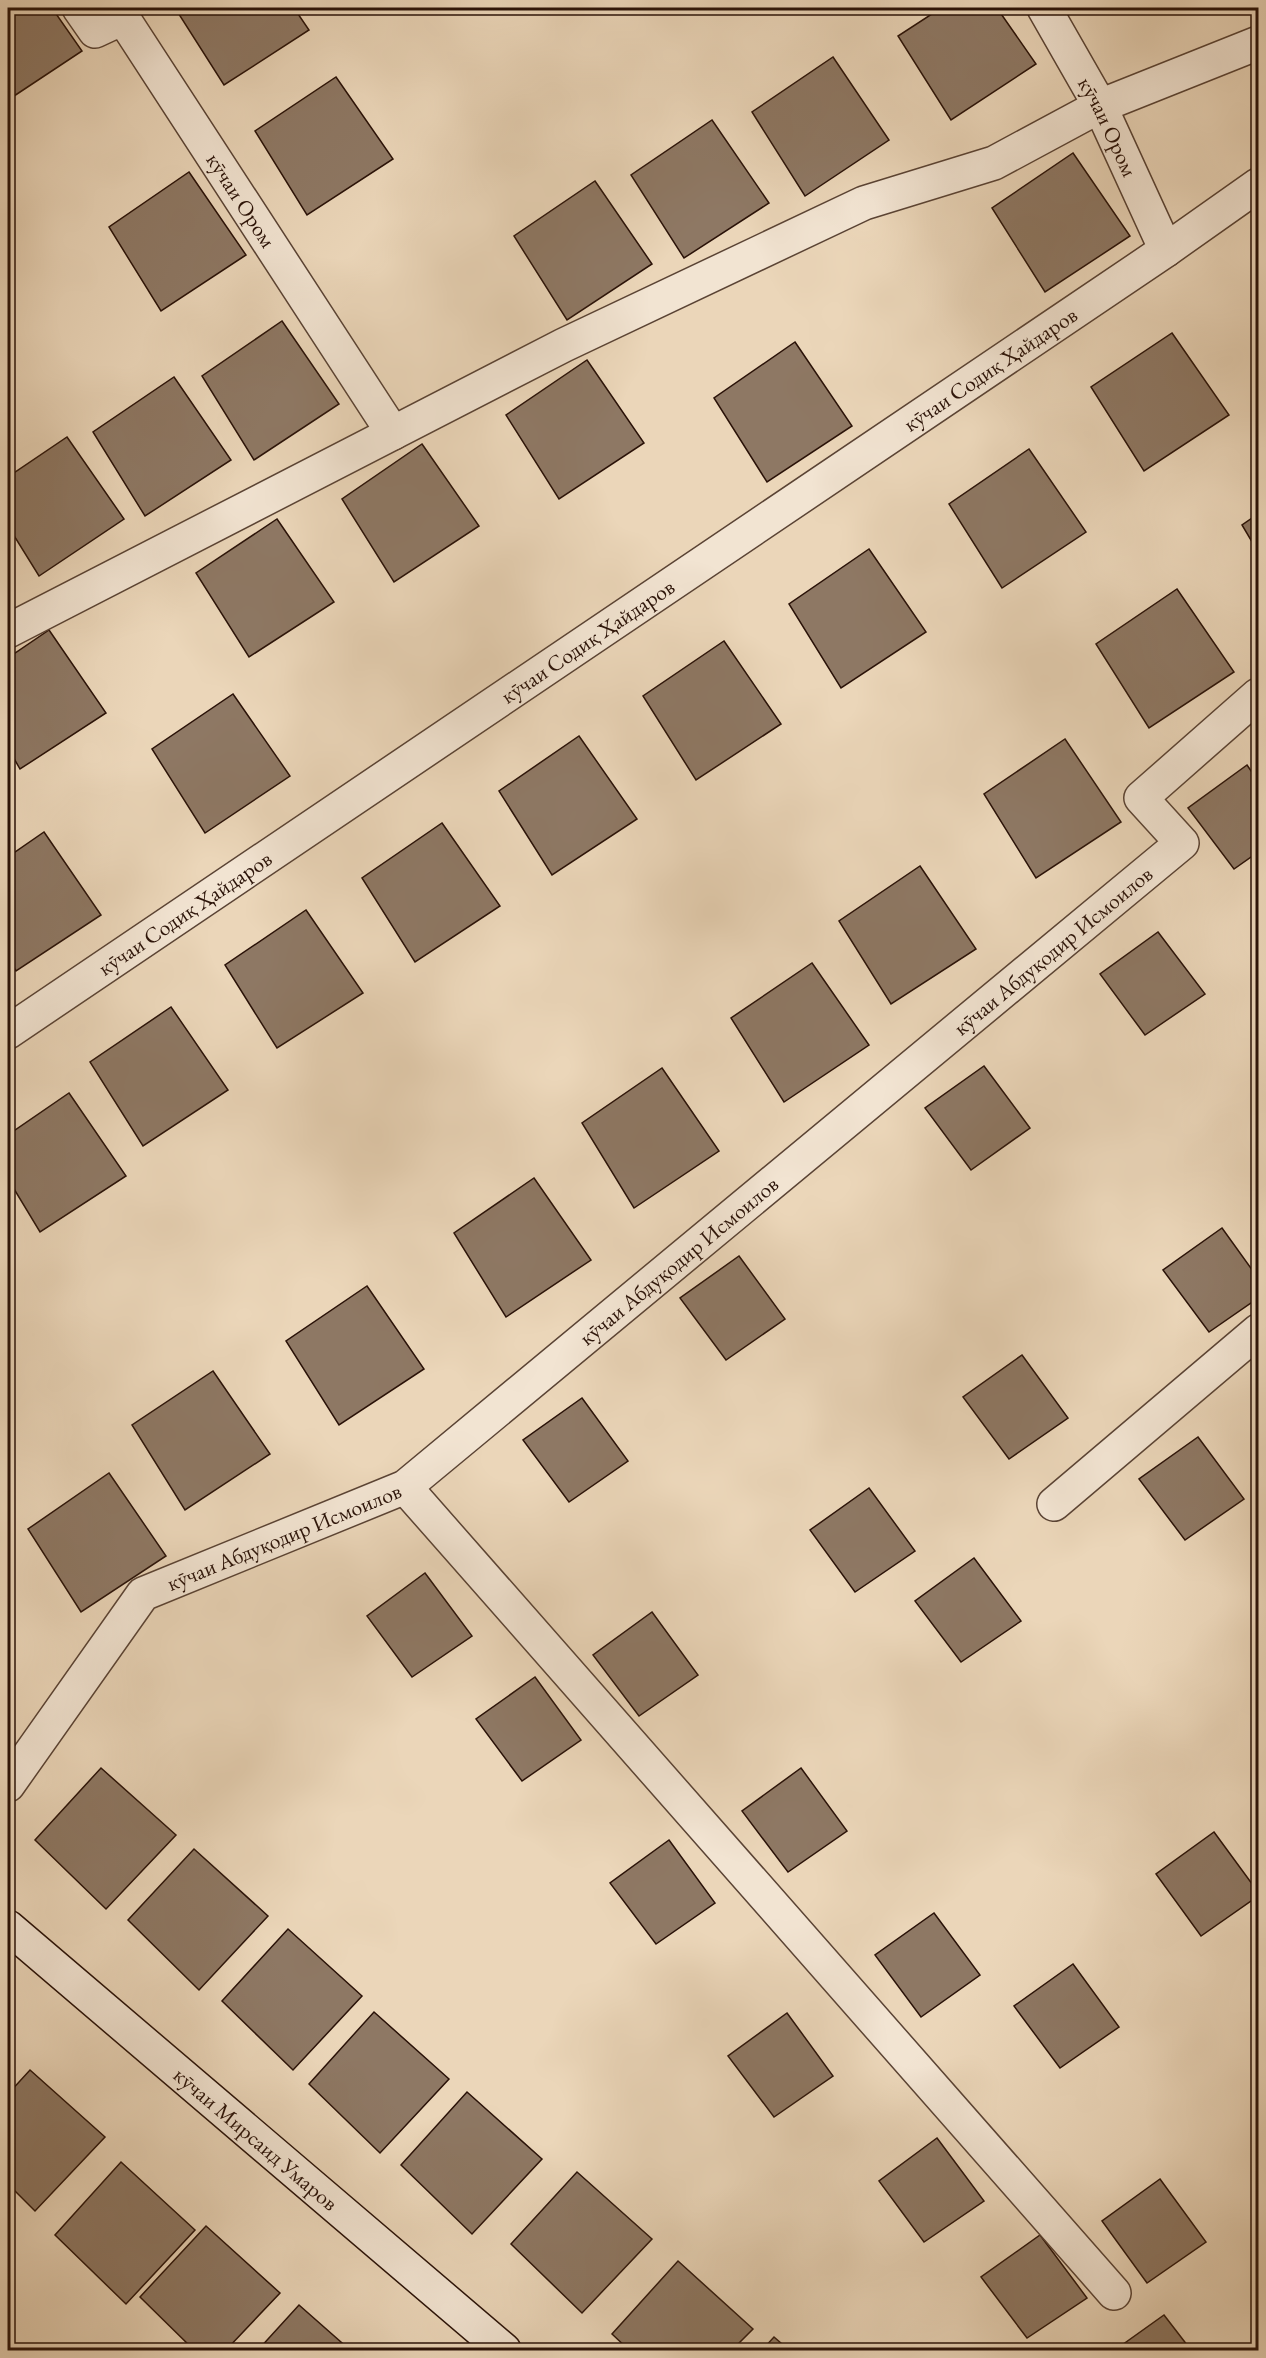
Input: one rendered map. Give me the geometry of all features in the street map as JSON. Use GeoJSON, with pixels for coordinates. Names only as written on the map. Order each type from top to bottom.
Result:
{"type":"FeatureCollection","features":[{"type":"Feature","properties":{"kind":"street","name":"кӯчаи Ором"},"geometry":{"type":"LineString","coordinates":[[79,8],[95,31],[123,18],[393,433]]}},
{"type":"Feature","properties":{"kind":"street","name":"кӯчаи Ором"},"geometry":{"type":"LineString","coordinates":[[1044,8],[1100,106],[1166,250]]}},
{"type":"Feature","properties":{"kind":"street"},"geometry":{"type":"LineString","coordinates":[[8,631],[564,345],[864,203],[994,163],[1100,106],[1258,43]]}},
{"type":"Feature","properties":{"kind":"street"},"geometry":{"type":"LineString","coordinates":[[1166,250],[1258,184]]}},
{"type":"Feature","properties":{"kind":"street","name":"кӯчаи Содиқ Ҳайдаров"},"geometry":{"type":"LineString","coordinates":[[8,1032],[1166,250]]}},
{"type":"Feature","properties":{"kind":"street","name":"кӯчаи Абдуқодир Исмоилов"},"geometry":{"type":"LineString","coordinates":[[8,1785],[143,1594],[405,1487],[1182,843],[1141,798],[1258,695]]}},
{"type":"Feature","properties":{"kind":"street"},"geometry":{"type":"LineString","coordinates":[[1054,1504],[1258,1331]]}},
{"type":"Feature","properties":{"kind":"street"},"geometry":{"type":"LineString","coordinates":[[405,1487],[1114,2293]]}},
{"type":"Feature","properties":{"kind":"street","name":"кӯчаи Мирсаид Умаров"},"geometry":{"type":"LineString","coordinates":[[8,1927],[504,2350]]}},
{"type":"Feature","properties":{"kind":"building"},"geometry":{"type":"Polygon","coordinates":[[[8,8],[52,8],[82,51],[8,100],[8,8]]]}},
{"type":"Feature","properties":{"kind":"building"},"geometry":{"type":"Polygon","coordinates":[[[175,8],[294,8],[309,30],[224,85],[175,8]]]}},
{"type":"Feature","properties":{"kind":"building"},"geometry":{"type":"Polygon","coordinates":[[[941,8],[997,8],[1036,64],[951,120],[898,36],[941,8]]]}},
{"type":"Feature","properties":{"kind":"building"},"geometry":{"type":"Polygon","coordinates":[[[833,57],[889,140],[805,196],[752,112],[833,57]]]}},
{"type":"Feature","properties":{"kind":"building"},"geometry":{"type":"Polygon","coordinates":[[[336,77],[393,159],[307,215],[255,131],[336,77]]]}},
{"type":"Feature","properties":{"kind":"building"},"geometry":{"type":"Polygon","coordinates":[[[712,120],[769,203],[684,258],[631,175],[712,120]]]}},
{"type":"Feature","properties":{"kind":"building"},"geometry":{"type":"Polygon","coordinates":[[[1073,153],[1130,236],[1045,292],[992,208],[1073,153]]]}},
{"type":"Feature","properties":{"kind":"building"},"geometry":{"type":"Polygon","coordinates":[[[189,172],[246,255],[161,311],[109,227],[189,172]]]}},
{"type":"Feature","properties":{"kind":"building"},"geometry":{"type":"Polygon","coordinates":[[[595,181],[652,264],[567,320],[514,236],[595,181]]]}},
{"type":"Feature","properties":{"kind":"building"},"geometry":{"type":"Polygon","coordinates":[[[282,321],[339,404],[254,460],[202,376],[282,321]]]}},
{"type":"Feature","properties":{"kind":"building"},"geometry":{"type":"Polygon","coordinates":[[[1172,333],[1229,415],[1144,471],[1091,387],[1172,333]]]}},
{"type":"Feature","properties":{"kind":"building"},"geometry":{"type":"Polygon","coordinates":[[[795,342],[852,426],[767,482],[714,398],[795,342]]]}},
{"type":"Feature","properties":{"kind":"building"},"geometry":{"type":"Polygon","coordinates":[[[587,360],[644,443],[559,499],[506,415],[587,360]]]}},
{"type":"Feature","properties":{"kind":"building"},"geometry":{"type":"Polygon","coordinates":[[[174,377],[231,460],[145,516],[93,432],[174,377]]]}},
{"type":"Feature","properties":{"kind":"building"},"geometry":{"type":"Polygon","coordinates":[[[67,437],[124,519],[39,576],[8,526],[8,477],[67,437]]]}},
{"type":"Feature","properties":{"kind":"building"},"geometry":{"type":"Polygon","coordinates":[[[422,444],[479,526],[394,582],[342,499],[422,444]]]}},
{"type":"Feature","properties":{"kind":"building"},"geometry":{"type":"Polygon","coordinates":[[[1029,449],[1086,532],[1002,588],[949,504],[1029,449]]]}},
{"type":"Feature","properties":{"kind":"building"},"geometry":{"type":"Polygon","coordinates":[[[1258,514],[1258,552],[1242,525],[1258,514]]]}},
{"type":"Feature","properties":{"kind":"building"},"geometry":{"type":"Polygon","coordinates":[[[277,519],[334,602],[249,657],[196,573],[277,519]]]}},
{"type":"Feature","properties":{"kind":"building"},"geometry":{"type":"Polygon","coordinates":[[[869,549],[926,632],[841,688],[789,604],[869,549]]]}},
{"type":"Feature","properties":{"kind":"building"},"geometry":{"type":"Polygon","coordinates":[[[1177,589],[1234,672],[1149,728],[1096,644],[1177,589]]]}},
{"type":"Feature","properties":{"kind":"building"},"geometry":{"type":"Polygon","coordinates":[[[49,630],[106,713],[20,769],[8,748],[8,658],[49,630]]]}},
{"type":"Feature","properties":{"kind":"building"},"geometry":{"type":"Polygon","coordinates":[[[724,641],[781,724],[696,780],[643,696],[724,641]]]}},
{"type":"Feature","properties":{"kind":"building"},"geometry":{"type":"Polygon","coordinates":[[[233,694],[290,776],[205,833],[152,749],[233,694]]]}},
{"type":"Feature","properties":{"kind":"building"},"geometry":{"type":"Polygon","coordinates":[[[579,736],[637,819],[552,875],[499,791],[579,736]]]}},
{"type":"Feature","properties":{"kind":"building"},"geometry":{"type":"Polygon","coordinates":[[[1065,739],[1121,822],[1036,878],[984,794],[1065,739]]]}},
{"type":"Feature","properties":{"kind":"building"},"geometry":{"type":"Polygon","coordinates":[[[1247,765],[1258,781],[1258,852],[1234,869],[1188,808],[1247,765]]]}},
{"type":"Feature","properties":{"kind":"building"},"geometry":{"type":"Polygon","coordinates":[[[442,823],[500,906],[415,962],[362,878],[442,823]]]}},
{"type":"Feature","properties":{"kind":"building"},"geometry":{"type":"Polygon","coordinates":[[[44,832],[101,915],[16,971],[8,958],[8,857],[44,832]]]}},
{"type":"Feature","properties":{"kind":"building"},"geometry":{"type":"Polygon","coordinates":[[[920,866],[976,949],[891,1004],[839,921],[920,866]]]}},
{"type":"Feature","properties":{"kind":"building"},"geometry":{"type":"Polygon","coordinates":[[[306,910],[363,993],[277,1048],[225,965],[306,910]]]}},
{"type":"Feature","properties":{"kind":"building"},"geometry":{"type":"Polygon","coordinates":[[[1158,932],[1205,994],[1145,1035],[1100,974],[1158,932]]]}},
{"type":"Feature","properties":{"kind":"building"},"geometry":{"type":"Polygon","coordinates":[[[812,963],[869,1045],[784,1102],[731,1018],[812,963]]]}},
{"type":"Feature","properties":{"kind":"building"},"geometry":{"type":"Polygon","coordinates":[[[171,1007],[228,1090],[143,1146],[90,1062],[171,1007]]]}},
{"type":"Feature","properties":{"kind":"building"},"geometry":{"type":"Polygon","coordinates":[[[984,1066],[1030,1128],[971,1170],[925,1108],[984,1066]]]}},
{"type":"Feature","properties":{"kind":"building"},"geometry":{"type":"Polygon","coordinates":[[[662,1068],[719,1151],[634,1208],[582,1123],[662,1068]]]}},
{"type":"Feature","properties":{"kind":"building"},"geometry":{"type":"Polygon","coordinates":[[[69,1093],[126,1176],[40,1232],[8,1179],[8,1135],[69,1093]]]}},
{"type":"Feature","properties":{"kind":"building"},"geometry":{"type":"Polygon","coordinates":[[[534,1178],[591,1260],[506,1317],[454,1233],[534,1178]]]}},
{"type":"Feature","properties":{"kind":"building"},"geometry":{"type":"Polygon","coordinates":[[[1222,1228],[1258,1278],[1258,1298],[1209,1332],[1163,1270],[1222,1228]]]}},
{"type":"Feature","properties":{"kind":"building"},"geometry":{"type":"Polygon","coordinates":[[[739,1256],[785,1319],[726,1360],[680,1298],[739,1256]]]}},
{"type":"Feature","properties":{"kind":"building"},"geometry":{"type":"Polygon","coordinates":[[[367,1286],[424,1369],[339,1425],[286,1341],[367,1286]]]}},
{"type":"Feature","properties":{"kind":"building"},"geometry":{"type":"Polygon","coordinates":[[[1022,1355],[1068,1418],[1009,1459],[963,1397],[1022,1355]]]}},
{"type":"Feature","properties":{"kind":"building"},"geometry":{"type":"Polygon","coordinates":[[[213,1371],[270,1454],[185,1510],[132,1425],[213,1371]]]}},
{"type":"Feature","properties":{"kind":"building"},"geometry":{"type":"Polygon","coordinates":[[[582,1398],[628,1461],[569,1502],[523,1440],[582,1398]]]}},
{"type":"Feature","properties":{"kind":"building"},"geometry":{"type":"Polygon","coordinates":[[[1198,1437],[1244,1499],[1185,1540],[1139,1479],[1198,1437]]]}},
{"type":"Feature","properties":{"kind":"building"},"geometry":{"type":"Polygon","coordinates":[[[109,1473],[166,1556],[81,1612],[28,1529],[109,1473]]]}},
{"type":"Feature","properties":{"kind":"building"},"geometry":{"type":"Polygon","coordinates":[[[869,1488],[915,1551],[855,1592],[810,1530],[869,1488]]]}},
{"type":"Feature","properties":{"kind":"building"},"geometry":{"type":"Polygon","coordinates":[[[974,1558],[1021,1621],[961,1662],[915,1601],[974,1558]]]}},
{"type":"Feature","properties":{"kind":"building"},"geometry":{"type":"Polygon","coordinates":[[[425,1573],[472,1636],[412,1677],[367,1616],[425,1573]]]}},
{"type":"Feature","properties":{"kind":"building"},"geometry":{"type":"Polygon","coordinates":[[[652,1612],[698,1675],[639,1716],[593,1655],[652,1612]]]}},
{"type":"Feature","properties":{"kind":"building"},"geometry":{"type":"Polygon","coordinates":[[[535,1677],[581,1740],[522,1781],[476,1719],[535,1677]]]}},
{"type":"Feature","properties":{"kind":"building"},"geometry":{"type":"Polygon","coordinates":[[[101,1768],[176,1835],[106,1909],[35,1840],[101,1768]]]}},
{"type":"Feature","properties":{"kind":"building"},"geometry":{"type":"Polygon","coordinates":[[[801,1768],[847,1831],[788,1872],[742,1811],[801,1768]]]}},
{"type":"Feature","properties":{"kind":"building"},"geometry":{"type":"Polygon","coordinates":[[[1214,1832],[1258,1892],[1258,1896],[1201,1936],[1156,1874],[1214,1832]]]}},
{"type":"Feature","properties":{"kind":"building"},"geometry":{"type":"Polygon","coordinates":[[[669,1840],[715,1903],[656,1944],[610,1883],[669,1840]]]}},
{"type":"Feature","properties":{"kind":"building"},"geometry":{"type":"Polygon","coordinates":[[[194,1849],[268,1916],[199,1990],[128,1920],[194,1849]]]}},
{"type":"Feature","properties":{"kind":"building"},"geometry":{"type":"Polygon","coordinates":[[[934,1913],[980,1975],[921,2017],[875,1955],[934,1913]]]}},
{"type":"Feature","properties":{"kind":"building"},"geometry":{"type":"Polygon","coordinates":[[[288,1929],[362,1996],[293,2070],[222,2001],[288,1929]]]}},
{"type":"Feature","properties":{"kind":"building"},"geometry":{"type":"Polygon","coordinates":[[[1073,1964],[1119,2027],[1060,2068],[1014,2006],[1073,1964]]]}},
{"type":"Feature","properties":{"kind":"building"},"geometry":{"type":"Polygon","coordinates":[[[374,2012],[449,2079],[380,2153],[309,2084],[374,2012]]]}},
{"type":"Feature","properties":{"kind":"building"},"geometry":{"type":"Polygon","coordinates":[[[787,2013],[833,2076],[774,2117],[728,2056],[787,2013]]]}},
{"type":"Feature","properties":{"kind":"building"},"geometry":{"type":"Polygon","coordinates":[[[30,2070],[105,2137],[35,2211],[8,2184],[8,2094],[30,2070]]]}},
{"type":"Feature","properties":{"kind":"building"},"geometry":{"type":"Polygon","coordinates":[[[467,2092],[542,2159],[472,2234],[401,2165],[467,2092]]]}},
{"type":"Feature","properties":{"kind":"building"},"geometry":{"type":"Polygon","coordinates":[[[937,2138],[984,2201],[924,2242],[879,2181],[937,2138]]]}},
{"type":"Feature","properties":{"kind":"building"},"geometry":{"type":"Polygon","coordinates":[[[121,2162],[195,2230],[126,2304],[55,2235],[121,2162]]]}},
{"type":"Feature","properties":{"kind":"building"},"geometry":{"type":"Polygon","coordinates":[[[577,2172],[652,2239],[582,2313],[511,2244],[577,2172]]]}},
{"type":"Feature","properties":{"kind":"building"},"geometry":{"type":"Polygon","coordinates":[[[1160,2179],[1206,2242],[1147,2283],[1102,2221],[1160,2179]]]}},
{"type":"Feature","properties":{"kind":"building"},"geometry":{"type":"Polygon","coordinates":[[[206,2226],[280,2293],[226,2350],[194,2350],[140,2297],[206,2226]]]}},
{"type":"Feature","properties":{"kind":"building"},"geometry":{"type":"Polygon","coordinates":[[[1040,2235],[1087,2298],[1027,2338],[981,2277],[1040,2235]]]}},
{"type":"Feature","properties":{"kind":"building"},"geometry":{"type":"Polygon","coordinates":[[[678,2261],[753,2329],[732,2350],[629,2350],[612,2334],[678,2261]]]}},
{"type":"Feature","properties":{"kind":"building"},"geometry":{"type":"Polygon","coordinates":[[[299,2305],[350,2350],[258,2350],[299,2305]]]}},
{"type":"Feature","properties":{"kind":"building"},"geometry":{"type":"Polygon","coordinates":[[[1164,2315],[1191,2350],[1115,2350],[1164,2315]]]}},
{"type":"Feature","properties":{"kind":"building"},"geometry":{"type":"Polygon","coordinates":[[[774,2337],[789,2350],[762,2350],[774,2337]]]}}]}
